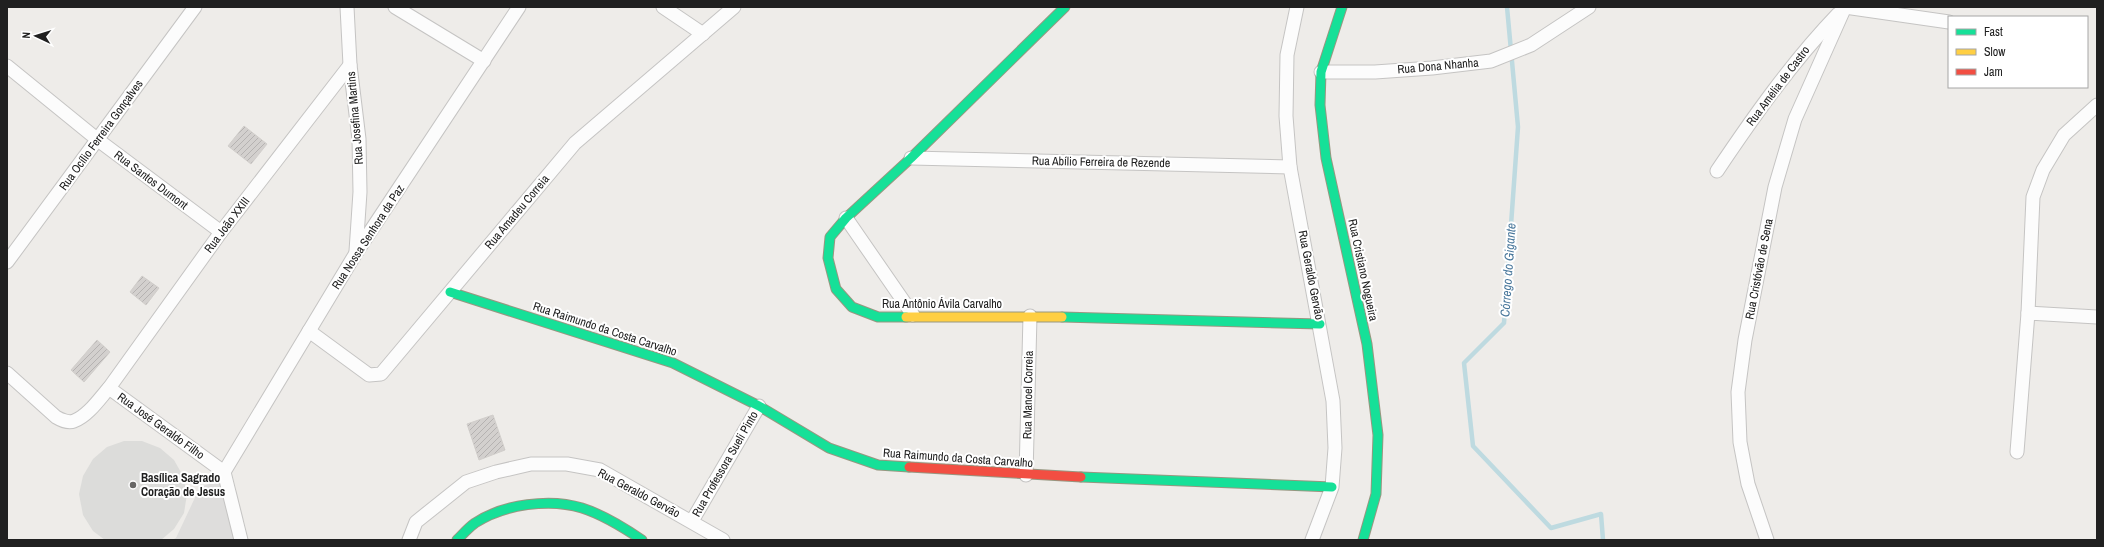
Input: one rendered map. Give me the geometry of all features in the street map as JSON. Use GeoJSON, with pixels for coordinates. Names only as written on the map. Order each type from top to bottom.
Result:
{"type":"FeatureCollection","features":[{"type":"Feature","properties":{"kind":"main road","name":"Rua Antônio Ávila Carvalho"},"geometry":{"type":"LineString","coordinates":[[1065,7],[911,158],[846,218],[830,237],[828,258],[836,289],[852,307],[878,317],[913,315],[1030,316],[1320,324]]}},
{"type":"Feature","properties":{"kind":"main road","name":"Rua Cristiano Nogueira"},"geometry":{"type":"LineString","coordinates":[[1342,7],[1321,72],[1320,105],[1326,158],[1367,344],[1378,435],[1376,494],[1363,540]]}},
{"type":"Feature","properties":{"kind":"main road","name":"Rua Raimundo da Costa Carvalho"},"geometry":{"type":"LineString","coordinates":[[450,292],[674,362],[759,406],[829,448],[878,465],[1026,474],[1332,488]]}},
{"type":"Feature","properties":{"kind":"main road"},"geometry":{"type":"LineString","coordinates":[[457,540],[475,523],[498,512],[525,506],[553,504],[588,510],[612,520],[642,540]]}},
{"type":"Feature","properties":{"kind":"street","name":"Rua Ocílio Ferreira Gonçalves"},"geometry":{"type":"LineString","coordinates":[[7,262],[195,7]]}},
{"type":"Feature","properties":{"kind":"street","name":"Rua Josefina Martins"},"geometry":{"type":"LineString","coordinates":[[347,7],[350,65],[359,139],[360,192],[356,253]]}},
{"type":"Feature","properties":{"kind":"street"},"geometry":{"type":"LineString","coordinates":[[395,7],[484,62]]}},
{"type":"Feature","properties":{"kind":"street","name":"Rua Nossa Senhora da Paz"},"geometry":{"type":"LineString","coordinates":[[224,472],[356,253],[520,7]]}},
{"type":"Feature","properties":{"kind":"street"},"geometry":{"type":"LineString","coordinates":[[663,7],[703,34]]}},
{"type":"Feature","properties":{"kind":"street","name":"Rua Amadeu Correia"},"geometry":{"type":"LineString","coordinates":[[309,331],[369,375],[376,376],[381,374],[575,143],[734,7]]}},
{"type":"Feature","properties":{"kind":"street","name":"Rua Geraldo Gervão"},"geometry":{"type":"LineString","coordinates":[[1297,7],[1286,55],[1286,116],[1290,167],[1333,401],[1336,448],[1332,488],[1312,540]]}},
{"type":"Feature","properties":{"kind":"street","name":"Rua Dona Nhanha"},"geometry":{"type":"LineString","coordinates":[[1321,72],[1375,72],[1432,68],[1491,60],[1531,46],[1589,7]]}},
{"type":"Feature","properties":{"kind":"street"},"geometry":{"type":"LineString","coordinates":[[1845,7],[1948,22]]}},
{"type":"Feature","properties":{"kind":"street","name":"Rua Amélia de Castro"},"geometry":{"type":"LineString","coordinates":[[1716,171],[1753,117],[1808,45],[1845,7]]}},
{"type":"Feature","properties":{"kind":"street","name":"Rua Cristóvão de Sena"},"geometry":{"type":"LineString","coordinates":[[1767,540],[1748,484],[1740,442],[1738,392],[1745,340],[1775,187],[1795,120],[1845,7]]}},
{"type":"Feature","properties":{"kind":"street","name":"Rua João XXIII"},"geometry":{"type":"LineString","coordinates":[[110,388],[221,232],[350,65]]}},
{"type":"Feature","properties":{"kind":"street","name":"Rua Santos Dumont"},"geometry":{"type":"LineString","coordinates":[[7,66],[98,140],[221,232]]}},
{"type":"Feature","properties":{"kind":"street"},"geometry":{"type":"LineString","coordinates":[[2017,452],[2028,313],[2033,196],[2043,170],[2064,135],[2097,105]]}},
{"type":"Feature","properties":{"kind":"street","name":"Rua Abílio Ferreira de Rezende"},"geometry":{"type":"LineString","coordinates":[[911,158],[1290,167]]}},
{"type":"Feature","properties":{"kind":"street"},"geometry":{"type":"LineString","coordinates":[[846,218],[913,315]]}},
{"type":"Feature","properties":{"kind":"street"},"geometry":{"type":"LineString","coordinates":[[2028,313],[2097,317]]}},
{"type":"Feature","properties":{"kind":"street","name":"Rua Manoel Correia"},"geometry":{"type":"LineString","coordinates":[[1026,474],[1030,316]]}},
{"type":"Feature","properties":{"kind":"street","name":"Rua José Geraldo Filho"},"geometry":{"type":"LineString","coordinates":[[7,373],[56,417],[64,421],[74,422],[83,416],[110,388],[224,472]]}},
{"type":"Feature","properties":{"kind":"street","name":"Rua Professora Sueli Pinto"},"geometry":{"type":"LineString","coordinates":[[692,521],[759,406]]}},
{"type":"Feature","properties":{"kind":"street","name":"Rua Geraldo Gervão"},"geometry":{"type":"LineString","coordinates":[[409,540],[416,522],[466,482],[496,472],[531,464],[567,464],[600,470],[723,540]]}},
{"type":"Feature","properties":{"kind":"street"},"geometry":{"type":"LineString","coordinates":[[224,472],[242,540]]}},
{"type":"Feature","properties":{"kind":"shaded area","name":"Basílica Sagrado Coração de Jesus"},"geometry":{"type":"Polygon","coordinates":[[[124,441],[142,441],[160,448],[174,460],[183,476],[187,494],[184,513],[174,529],[161,540],[105,540],[93,531],[83,515],[79,494],[83,476],[93,459],[107,447],[124,441]]]}},
{"type":"Feature","properties":{"kind":"shaded area"},"geometry":{"type":"Polygon","coordinates":[[[221,480],[234,540],[172,540],[176,538],[200,487],[221,480]]]}},
{"type":"Feature","properties":{"kind":"building"},"geometry":{"type":"Polygon","coordinates":[[[244,126],[267,144],[251,164],[228,146],[244,126]]]}},
{"type":"Feature","properties":{"kind":"building"},"geometry":{"type":"Polygon","coordinates":[[[142,276],[159,288],[146,305],[130,292],[142,276]]]}},
{"type":"Feature","properties":{"kind":"building"},"geometry":{"type":"Polygon","coordinates":[[[97,340],[110,352],[84,382],[71,370],[97,340]]]}},
{"type":"Feature","properties":{"kind":"building"},"geometry":{"type":"Polygon","coordinates":[[[493,415],[505,450],[479,460],[467,424],[493,415]]]}},
{"type":"Feature","properties":{"kind":"waterway","name":"Córrego do Gigante"},"geometry":{"type":"LineString","coordinates":[[1507,7],[1518,127],[1504,323],[1464,363],[1473,446],[1551,528],[1601,514],[1603,540]]}},
{"type":"Feature","properties":{"kind":"traffic: fast"},"geometry":{"type":"LineString","coordinates":[[906,317],[878,317],[852,307],[836,289],[828,258],[830,237],[846,218],[911,158],[1065,7]]}},
{"type":"Feature","properties":{"kind":"traffic: fast"},"geometry":{"type":"LineString","coordinates":[[1342,7],[1321,72],[1320,105],[1326,158],[1367,344],[1378,435],[1376,494],[1363,540]]}},
{"type":"Feature","properties":{"kind":"traffic: fast"},"geometry":{"type":"LineString","coordinates":[[450,292],[673,363],[759,406],[829,448],[878,465],[909,467]]}},
{"type":"Feature","properties":{"kind":"traffic: fast"},"geometry":{"type":"LineString","coordinates":[[1062,317],[1320,324]]}},
{"type":"Feature","properties":{"kind":"traffic: fast"},"geometry":{"type":"LineString","coordinates":[[1081,477],[1332,487]]}},
{"type":"Feature","properties":{"kind":"traffic: fast"},"geometry":{"type":"LineString","coordinates":[[457,540],[472,525],[487,516],[513,507],[542,503],[556,503],[582,508],[598,514],[628,530],[642,540]]}},
{"type":"Feature","properties":{"kind":"traffic: slow"},"geometry":{"type":"LineString","coordinates":[[906,317],[1062,317]]}},
{"type":"Feature","properties":{"kind":"traffic: jam"},"geometry":{"type":"LineString","coordinates":[[909,467],[1081,477]]}},
{"type":"Feature","properties":{"kind":"place","name":"Basílica Sagrado Coração de Jesus"},"geometry":{"type":"Point","coordinates":[133,485]}}]}
